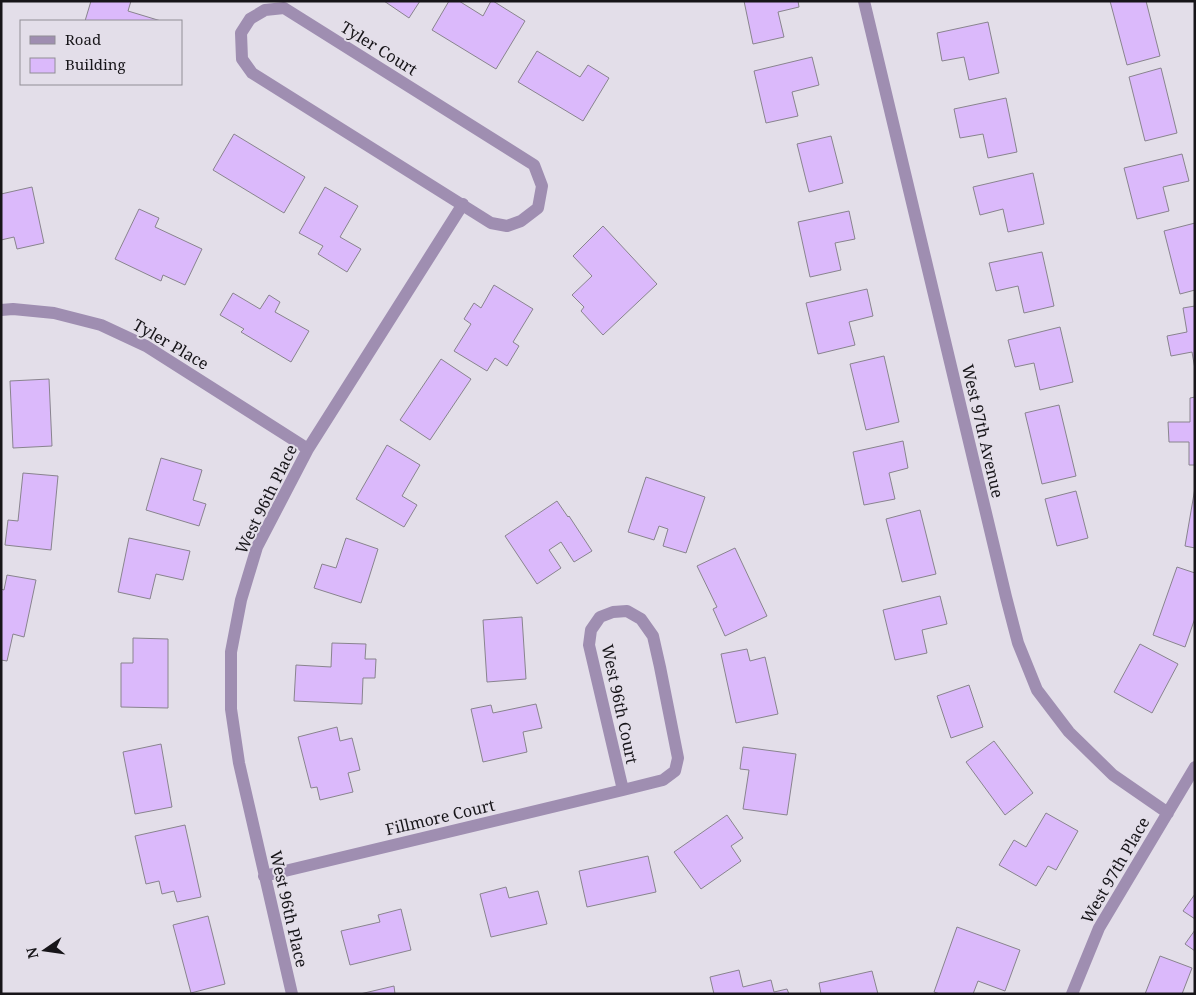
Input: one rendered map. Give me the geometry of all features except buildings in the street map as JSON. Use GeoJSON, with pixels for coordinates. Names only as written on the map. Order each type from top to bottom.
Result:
{"type":"FeatureCollection","features":[{"type":"Feature","properties":{"kind":"street","name":"West 97th Avenue"},"geometry":{"type":"LineString","coordinates":[[864,1],[1018,643],[1037,690],[1069,732],[1113,775],[1168,813]]}},
{"type":"Feature","properties":{"kind":"street","name":"Tyler Court"},"geometry":{"type":"LineString","coordinates":[[284,8],[534,165],[542,186],[538,208],[521,221],[507,226],[491,223],[463,204],[252,73],[242,59],[241,34],[250,19],[265,10],[284,8]]}},
{"type":"Feature","properties":{"kind":"street","name":"West 96th Place"},"geometry":{"type":"LineString","coordinates":[[292,994],[264,876],[238,754],[231,709],[231,652],[241,600],[257,547],[308,449],[463,204]]}},
{"type":"Feature","properties":{"kind":"street","name":"Tyler Place"},"geometry":{"type":"LineString","coordinates":[[1,310],[13,309],[54,313],[101,325],[146,346],[308,449]]}},
{"type":"Feature","properties":{"kind":"street","name":"West 96th Court"},"geometry":{"type":"LineString","coordinates":[[627,611],[641,619],[653,636],[678,758],[675,771],[662,780],[623,790],[589,646],[591,630],[600,617],[613,612],[627,611]]}},
{"type":"Feature","properties":{"kind":"street","name":"West 97th Place"},"geometry":{"type":"LineString","coordinates":[[1072,994],[1099,928],[1195,767]]}},
{"type":"Feature","properties":{"kind":"street","name":"Fillmore Court"},"geometry":{"type":"LineString","coordinates":[[264,876],[623,790]]}}]}
